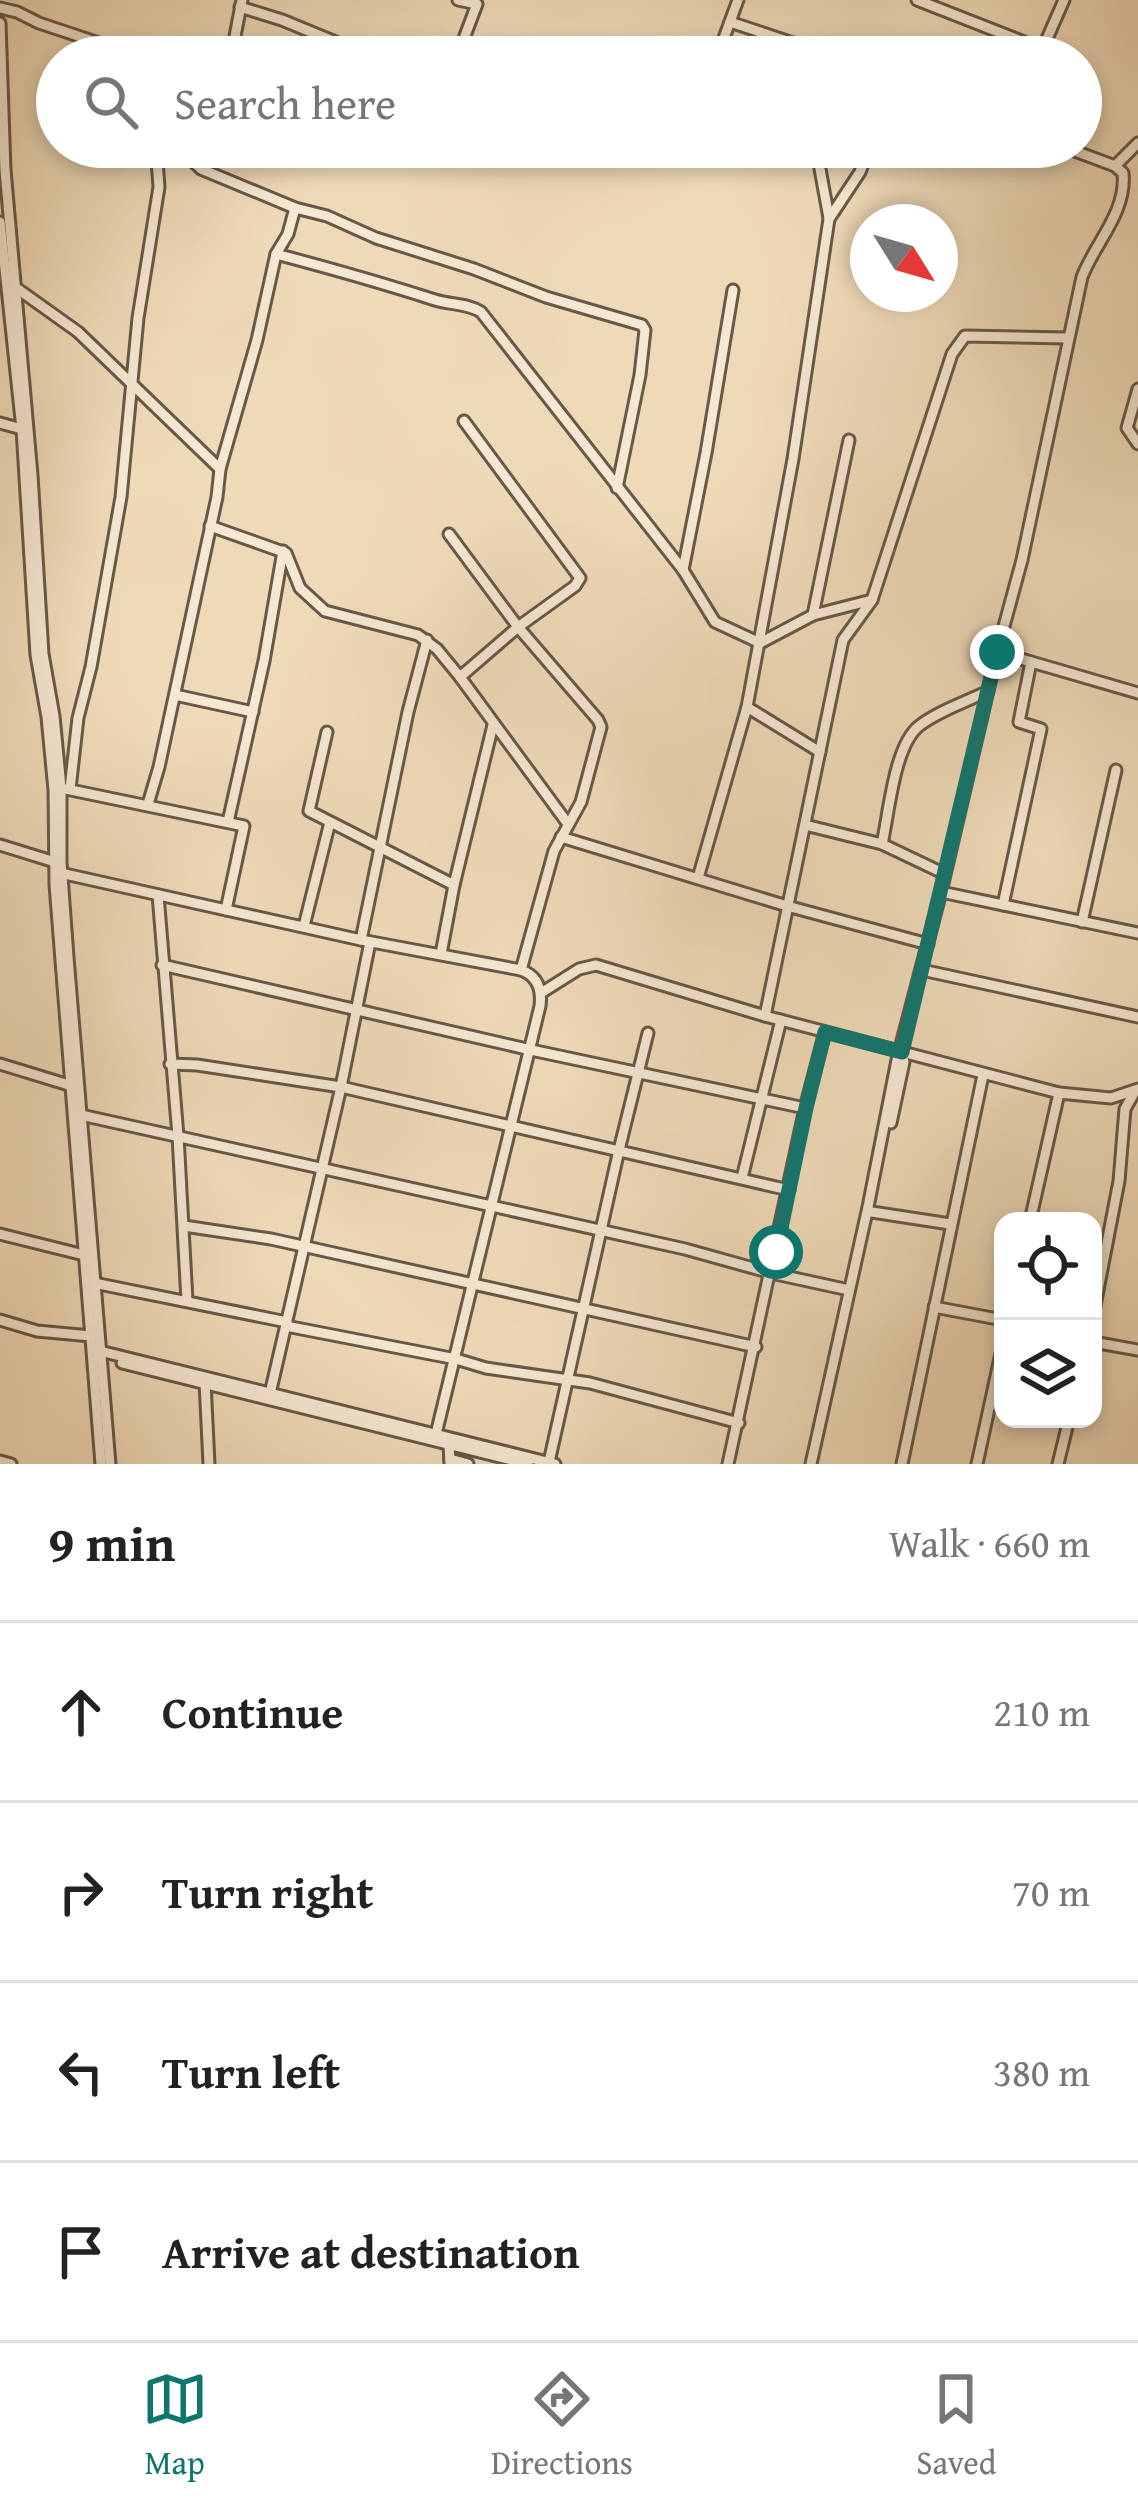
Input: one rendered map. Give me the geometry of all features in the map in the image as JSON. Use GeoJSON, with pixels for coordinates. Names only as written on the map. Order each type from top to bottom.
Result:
{"type":"FeatureCollection","features":[{"type":"Feature","properties":{"kind":"street"},"geometry":{"type":"LineString","coordinates":[[458,0],[477,4],[465,36]]}},
{"type":"Feature","properties":{"kind":"street"},"geometry":{"type":"LineString","coordinates":[[725,36],[738,0]]}},
{"type":"Feature","properties":{"kind":"street"},"geometry":{"type":"LineString","coordinates":[[916,0],[1000,36]]}},
{"type":"Feature","properties":{"kind":"street"},"geometry":{"type":"LineString","coordinates":[[1048,36],[1064,0]]}},
{"type":"Feature","properties":{"kind":"street"},"geometry":{"type":"LineString","coordinates":[[235,36],[241,4],[321,36]]}},
{"type":"Feature","properties":{"kind":"street"},"geometry":{"type":"LineString","coordinates":[[0,8],[72,36]]}},
{"type":"Feature","properties":{"kind":"street"},"geometry":{"type":"LineString","coordinates":[[0,22],[7,286],[32,475],[43,654],[65,789]]}},
{"type":"Feature","properties":{"kind":"street"},"geometry":{"type":"LineString","coordinates":[[730,22],[771,36]]}},
{"type":"Feature","properties":{"kind":"street"},"geometry":{"type":"LineString","coordinates":[[1115,166],[1138,143]]}},
{"type":"Feature","properties":{"kind":"street"},"geometry":{"type":"LineString","coordinates":[[813,1464],[897,1060],[1022,560],[1067,338],[1082,277],[1117,211],[1124,183],[1123,173],[1102,161]]}},
{"type":"Feature","properties":{"kind":"street"},"geometry":{"type":"LineString","coordinates":[[105,1464],[82,1115],[57,869],[65,789],[116,535],[158,168]]}},
{"type":"Feature","properties":{"kind":"street"},"geometry":{"type":"LineString","coordinates":[[200,168],[376,238],[642,325],[640,375],[617,488]]}},
{"type":"Feature","properties":{"kind":"street"},"geometry":{"type":"LineString","coordinates":[[698,878],[747,707],[793,459],[829,219],[820,168]]}},
{"type":"Feature","properties":{"kind":"street"},"geometry":{"type":"LineString","coordinates":[[829,219],[862,168]]}},
{"type":"Feature","properties":{"kind":"street"},"geometry":{"type":"LineString","coordinates":[[148,804],[176,695],[220,469],[276,254],[295,208]]}},
{"type":"Feature","properties":{"kind":"street"},"geometry":{"type":"LineString","coordinates":[[0,222],[22,429],[36,655],[54,790],[84,1255],[97,1354]]}},
{"type":"Feature","properties":{"kind":"street"},"geometry":{"type":"LineString","coordinates":[[276,254],[481,312],[683,570],[715,622],[760,643]]}},
{"type":"Feature","properties":{"kind":"street"},"geometry":{"type":"LineString","coordinates":[[7,286],[78,332],[220,469]]}},
{"type":"Feature","properties":{"kind":"street"},"geometry":{"type":"LineString","coordinates":[[683,570],[733,290]]}},
{"type":"Feature","properties":{"kind":"street"},"geometry":{"type":"LineString","coordinates":[[765,1016],[843,640],[872,600],[952,354],[964,336],[1067,338]]}},
{"type":"Feature","properties":{"kind":"street"},"geometry":{"type":"LineString","coordinates":[[1138,388],[1126,428],[1138,444]]}},
{"type":"Feature","properties":{"kind":"street"},"geometry":{"type":"LineString","coordinates":[[460,677],[580,578],[464,422]]}},
{"type":"Feature","properties":{"kind":"street"},"geometry":{"type":"LineString","coordinates":[[0,423],[22,429]]}},
{"type":"Feature","properties":{"kind":"street"},"geometry":{"type":"LineString","coordinates":[[813,615],[849,440]]}},
{"type":"Feature","properties":{"kind":"street"},"geometry":{"type":"LineString","coordinates":[[210,526],[283,550],[300,588],[325,610],[427,640],[460,677],[568,824]]}},
{"type":"Feature","properties":{"kind":"street"},"geometry":{"type":"LineString","coordinates":[[449,534],[601,727],[581,802],[549,867],[521,970]]}},
{"type":"Feature","properties":{"kind":"street"},"geometry":{"type":"LineString","coordinates":[[228,822],[283,550]]}},
{"type":"Feature","properties":{"kind":"street"},"geometry":{"type":"LineString","coordinates":[[760,643],[813,615],[872,600]]}},
{"type":"Feature","properties":{"kind":"street"},"geometry":{"type":"LineString","coordinates":[[269,1395],[341,1087],[381,849],[427,640]]}},
{"type":"Feature","properties":{"kind":"street"},"geometry":{"type":"LineString","coordinates":[[997,652],[1138,693]]}},
{"type":"Feature","properties":{"kind":"street"},"geometry":{"type":"LineString","coordinates":[[1003,905],[1041,729],[1019,722],[1031,662]]}},
{"type":"Feature","properties":{"kind":"street"},"geometry":{"type":"LineString","coordinates":[[882,844],[909,736],[921,724],[988,691]]}},
{"type":"Feature","properties":{"kind":"street"},"geometry":{"type":"LineString","coordinates":[[176,695],[253,712]]}},
{"type":"Feature","properties":{"kind":"street"},"geometry":{"type":"LineString","coordinates":[[747,707],[820,752]]}},
{"type":"Feature","properties":{"kind":"street"},"geometry":{"type":"LineString","coordinates":[[441,954],[494,725]]}},
{"type":"Feature","properties":{"kind":"street"},"geometry":{"type":"LineString","coordinates":[[327,732],[309,812],[454,885]]}},
{"type":"Feature","properties":{"kind":"street"},"geometry":{"type":"LineString","coordinates":[[1082,922],[1116,770]]}},
{"type":"Feature","properties":{"kind":"street"},"geometry":{"type":"LineString","coordinates":[[65,789],[244,826],[226,910]]}},
{"type":"Feature","properties":{"kind":"street"},"geometry":{"type":"LineString","coordinates":[[304,926],[330,822]]}},
{"type":"Feature","properties":{"kind":"street"},"geometry":{"type":"LineString","coordinates":[[805,825],[882,844],[945,874]]}},
{"type":"Feature","properties":{"kind":"street"},"geometry":{"type":"LineString","coordinates":[[561,836],[928,944]]}},
{"type":"Feature","properties":{"kind":"street"},"geometry":{"type":"LineString","coordinates":[[0,845],[57,869],[158,895],[521,970],[538,983],[542,993],[530,1050],[436,1434]]}},
{"type":"Feature","properties":{"kind":"street"},"geometry":{"type":"LineString","coordinates":[[941,892],[1138,933]]}},
{"type":"Feature","properties":{"kind":"street"},"geometry":{"type":"LineString","coordinates":[[158,895],[187,1300]]}},
{"type":"Feature","properties":{"kind":"street"},"geometry":{"type":"LineString","coordinates":[[163,965],[806,1108]]}},
{"type":"Feature","properties":{"kind":"street"},"geometry":{"type":"LineString","coordinates":[[542,993],[579,969],[596,965],[765,1016],[1059,1093],[1111,1098],[1138,1088]]}},
{"type":"Feature","properties":{"kind":"street"},"geometry":{"type":"LineString","coordinates":[[922,970],[1138,1017]]}},
{"type":"Feature","properties":{"kind":"street"},"geometry":{"type":"LineString","coordinates":[[742,1178],[782,1020]]}},
{"type":"Feature","properties":{"kind":"street"},"geometry":{"type":"LineString","coordinates":[[728,1464],[825,1032]]}},
{"type":"Feature","properties":{"kind":"street"},"geometry":{"type":"LineString","coordinates":[[97,1354],[552,1463],[566,1378],[648,1034]]}},
{"type":"Feature","properties":{"kind":"street"},"geometry":{"type":"LineString","coordinates":[[813,1464],[872,1212],[904,1062],[902,1052]]}},
{"type":"Feature","properties":{"kind":"street"},"geometry":{"type":"LineString","coordinates":[[0,1064],[72,1086]]}},
{"type":"Feature","properties":{"kind":"street"},"geometry":{"type":"LineString","coordinates":[[170,1064],[341,1087],[789,1190]]}},
{"type":"Feature","properties":{"kind":"street"},"geometry":{"type":"LineString","coordinates":[[902,1464],[983,1075]]}},
{"type":"Feature","properties":{"kind":"street"},"geometry":{"type":"LineString","coordinates":[[1102,1269],[1119,1181],[1125,1109],[1138,1088]]}},
{"type":"Feature","properties":{"kind":"street"},"geometry":{"type":"LineString","coordinates":[[1032,1212],[1059,1093]]}},
{"type":"Feature","properties":{"kind":"street"},"geometry":{"type":"LineString","coordinates":[[82,1115],[849,1290]]}},
{"type":"Feature","properties":{"kind":"street"},"geometry":{"type":"LineString","coordinates":[[872,1212],[950,1224]]}},
{"type":"Feature","properties":{"kind":"street"},"geometry":{"type":"LineString","coordinates":[[184,1226],[271,1238],[755,1347]]}},
{"type":"Feature","properties":{"kind":"street"},"geometry":{"type":"LineString","coordinates":[[0,1234],[84,1255]]}},
{"type":"Feature","properties":{"kind":"street"},"geometry":{"type":"LineString","coordinates":[[94,1283],[486,1368],[566,1378],[739,1423]]}},
{"type":"Feature","properties":{"kind":"street"},"geometry":{"type":"LineString","coordinates":[[934,1307],[994,1318]]}},
{"type":"Feature","properties":{"kind":"street"},"geometry":{"type":"LineString","coordinates":[[0,1319],[37,1331],[92,1336]]}},
{"type":"Feature","properties":{"kind":"street"},"geometry":{"type":"LineString","coordinates":[[1102,1344],[1138,1351]]}},
{"type":"Feature","properties":{"kind":"street"},"geometry":{"type":"LineString","coordinates":[[97,1354],[528,1464]]}},
{"type":"Feature","properties":{"kind":"street"},"geometry":{"type":"LineString","coordinates":[[205,1382],[209,1464]]}},
{"type":"Feature","properties":{"kind":"street"},"geometry":{"type":"LineString","coordinates":[[977,1464],[994,1386]]}},
{"type":"Feature","properties":{"kind":"street"},"geometry":{"type":"LineString","coordinates":[[1058,1464],[1067,1428]]}},
{"type":"Feature","properties":{"kind":"street"},"geometry":{"type":"LineString","coordinates":[[449,1445],[450,1462],[469,1464]]}},
{"type":"Feature","properties":{"kind":"street"},"geometry":{"type":"LineString","coordinates":[[0,1461],[10,1464]]}},
{"type":"Feature","properties":{"kind":"route"},"geometry":{"type":"LineString","coordinates":[[776,1252],[825,1032],[902,1052],[997,652]]}}]}
